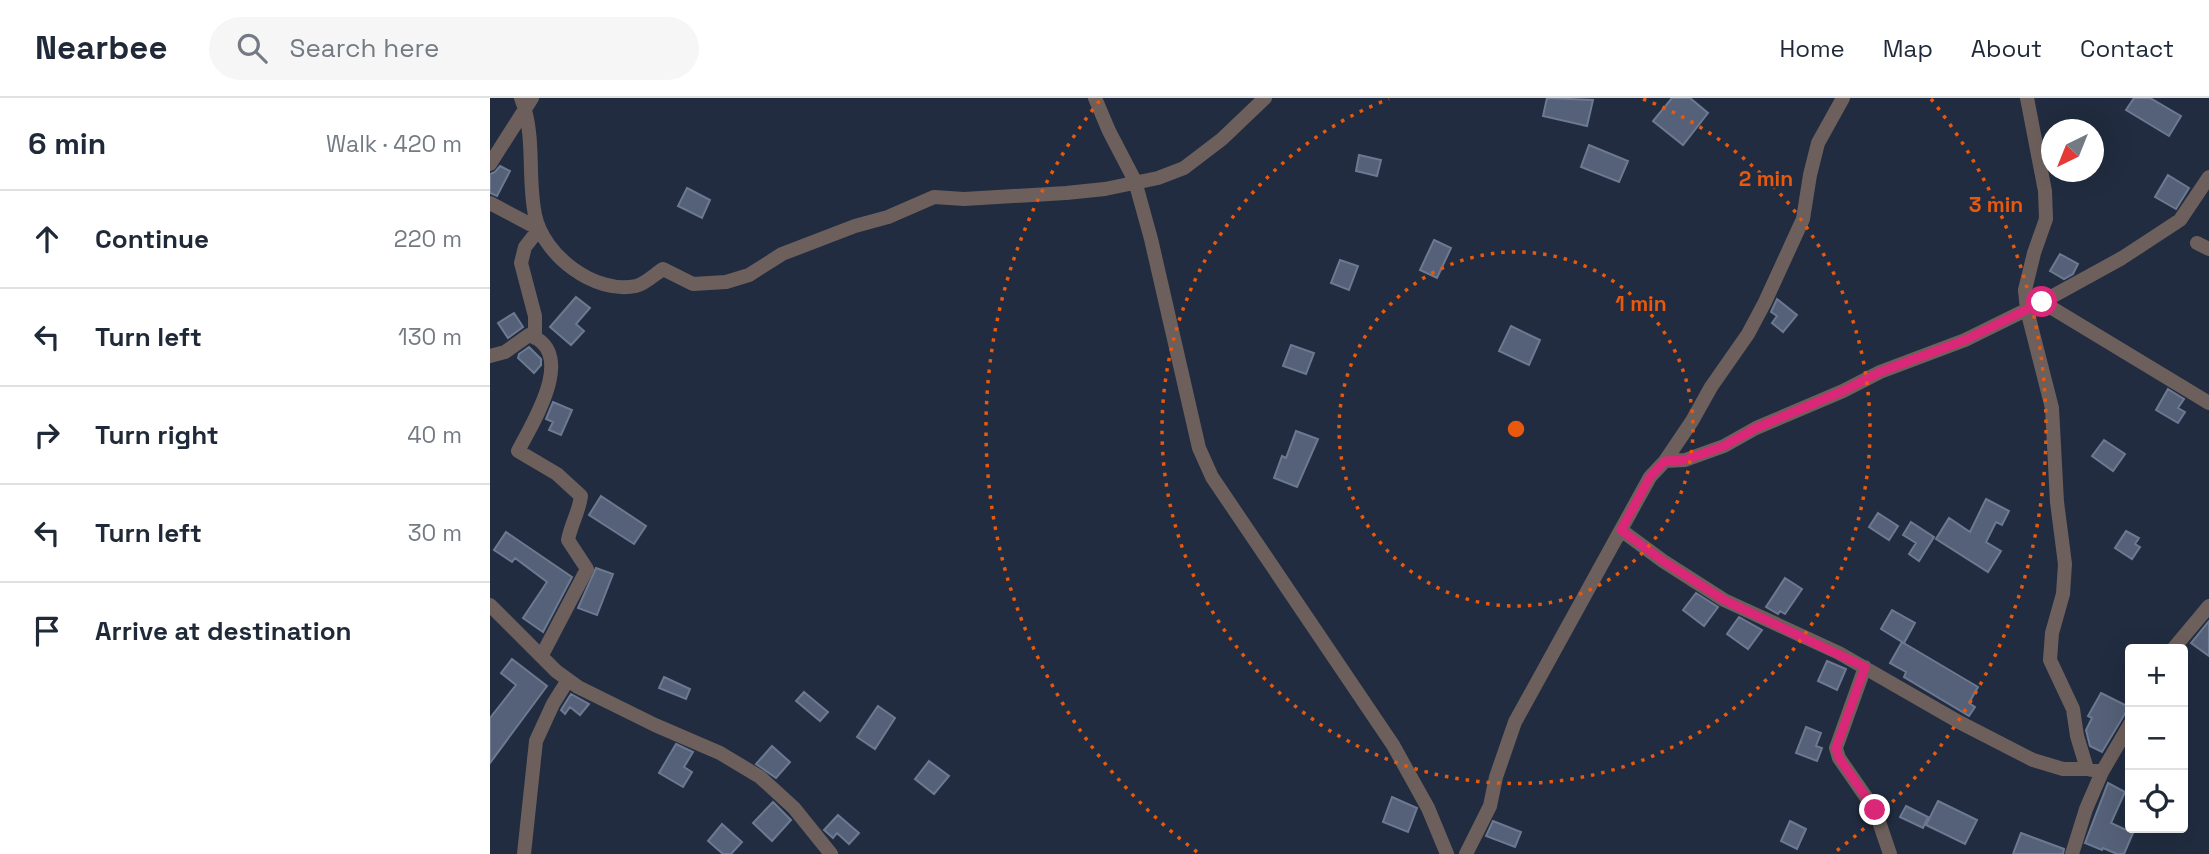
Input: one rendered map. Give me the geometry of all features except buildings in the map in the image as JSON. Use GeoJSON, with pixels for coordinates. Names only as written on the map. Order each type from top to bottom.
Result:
{"type":"FeatureCollection","features":[{"type":"Feature","properties":{"kind":"street"},"geometry":{"type":"LineString","coordinates":[[1095,98],[1135,181],[1199,448],[1212,477],[1393,745],[1428,808],[1447,854]]}},
{"type":"Feature","properties":{"kind":"street"},"geometry":{"type":"LineString","coordinates":[[526,101],[530,129],[533,206],[539,229],[575,271],[594,282],[616,287],[638,286],[663,269],[693,284],[726,282],[749,275],[782,254],[855,226],[888,217],[934,197],[964,199],[1105,189],[1158,178],[1184,168],[1222,139],[1265,98]]}},
{"type":"Feature","properties":{"kind":"street"},"geometry":{"type":"LineString","coordinates":[[1466,854],[1490,806],[1496,777],[1515,722],[1650,477],[1665,461],[1692,421],[1711,387],[1748,334],[1765,302],[1803,219],[1818,143],[1843,98]]}},
{"type":"Feature","properties":{"kind":"street"},"geometry":{"type":"LineString","coordinates":[[2027,98],[2045,191],[2046,219],[2025,290],[2027,310],[2052,408],[2057,502],[2065,565],[2063,594],[2052,633],[2050,660],[2073,709],[2077,736],[2087,769]]}},
{"type":"Feature","properties":{"kind":"street"},"geometry":{"type":"LineString","coordinates":[[490,164],[526,101]]}},
{"type":"Feature","properties":{"kind":"street"},"geometry":{"type":"LineString","coordinates":[[1665,461],[1685,460],[1724,446],[1756,428],[1880,372],[1965,340],[2027,310],[2122,258],[2180,220],[2209,177]]}},
{"type":"Feature","properties":{"kind":"street"},"geometry":{"type":"LineString","coordinates":[[490,203],[539,229]]}},
{"type":"Feature","properties":{"kind":"street"},"geometry":{"type":"LineString","coordinates":[[535,338],[535,316],[521,262],[525,247],[539,229]]}},
{"type":"Feature","properties":{"kind":"street"},"geometry":{"type":"LineString","coordinates":[[2042,302],[2209,403]]}},
{"type":"Feature","properties":{"kind":"street"},"geometry":{"type":"LineString","coordinates":[[490,356],[505,352],[529,335],[549,348],[552,358],[546,395],[518,451],[558,474],[581,496],[579,511],[570,527],[568,540],[587,569],[542,656]]}},
{"type":"Feature","properties":{"kind":"street"},"geometry":{"type":"LineString","coordinates":[[1621,530],[1724,600],[1865,667],[1959,722],[2033,760],[2063,769],[2102,772]]}},
{"type":"Feature","properties":{"kind":"street"},"geometry":{"type":"LineString","coordinates":[[490,605],[568,680],[597,698],[720,753],[760,777],[794,808],[831,854]]}},
{"type":"Feature","properties":{"kind":"street"},"geometry":{"type":"LineString","coordinates":[[2177,644],[2209,606]]}},
{"type":"Feature","properties":{"kind":"street"},"geometry":{"type":"LineString","coordinates":[[1865,667],[1836,748],[1846,769],[1875,810],[1890,854]]}},
{"type":"Feature","properties":{"kind":"street"},"geometry":{"type":"LineString","coordinates":[[524,854],[536,741],[553,704],[568,680]]}},
{"type":"Feature","properties":{"kind":"street"},"geometry":{"type":"LineString","coordinates":[[2072,854],[2086,809],[2102,772],[2125,733]]}},
{"type":"Feature","properties":{"kind":"route"},"geometry":{"type":"LineString","coordinates":[[1875,810],[1839,758],[1836,748],[1865,667],[1724,600],[1621,530],[1650,477],[1665,461],[1685,460],[1724,446],[1756,428],[1880,372],[1965,340],[2042,302]]}}]}
